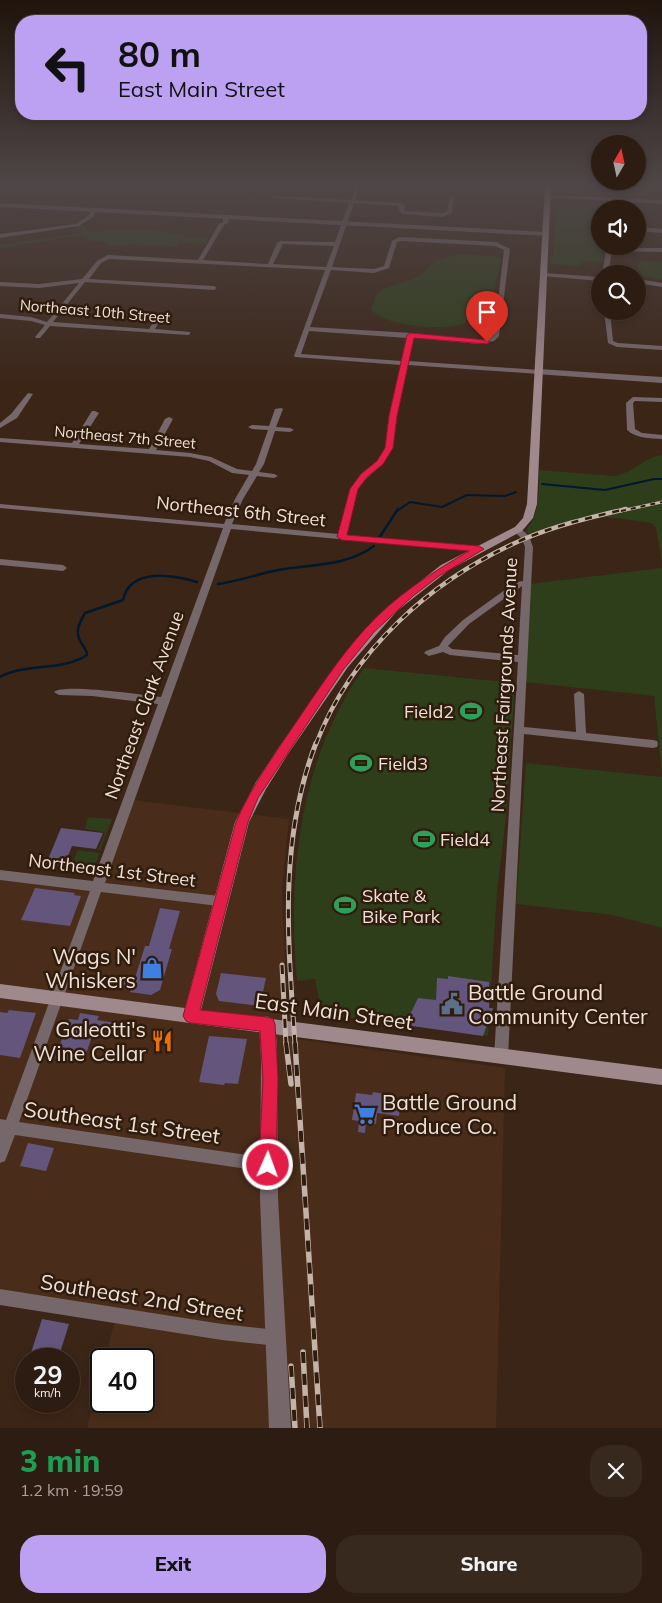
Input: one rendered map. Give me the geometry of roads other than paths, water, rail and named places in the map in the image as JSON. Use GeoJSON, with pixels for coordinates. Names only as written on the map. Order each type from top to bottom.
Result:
{"type":"FeatureCollection","features":[{"type":"Feature","properties":{"kind":"main road"},"geometry":{"type":"LineString","coordinates":[[191,1016],[242,822],[253,796],[339,667],[370,630],[410,593],[436,574],[517,530],[524,524],[531,510],[545,253]]}},
{"type":"Feature","properties":{"kind":"main road","name":"East Main Street"},"geometry":{"type":"LineString","coordinates":[[0,990],[662,1077]]}},
{"type":"Feature","properties":{"kind":"street"},"geometry":{"type":"LineString","coordinates":[[200,261],[205,253]]}},
{"type":"Feature","properties":{"kind":"street"},"geometry":{"type":"LineString","coordinates":[[270,264],[276,253]]}},
{"type":"Feature","properties":{"kind":"street"},"geometry":{"type":"LineString","coordinates":[[333,253],[297,356],[662,380]]}},
{"type":"Feature","properties":{"kind":"street"},"geometry":{"type":"LineString","coordinates":[[38,337],[99,262],[111,257],[382,270],[388,265],[391,253]]}},
{"type":"Feature","properties":{"kind":"street"},"geometry":{"type":"LineString","coordinates":[[307,329],[411,335],[479,342],[492,340],[497,335],[507,253]]}},
{"type":"Feature","properties":{"kind":"street"},"geometry":{"type":"LineString","coordinates":[[606,265],[608,253]]}},
{"type":"Feature","properties":{"kind":"street"},"geometry":{"type":"LineString","coordinates":[[544,275],[591,278]]}},
{"type":"Feature","properties":{"kind":"street"},"geometry":{"type":"LineString","coordinates":[[0,284],[27,283],[50,285],[84,280],[214,288]]}},
{"type":"Feature","properties":{"kind":"street"},"geometry":{"type":"LineString","coordinates":[[646,282],[662,285]]}},
{"type":"Feature","properties":{"kind":"street"},"geometry":{"type":"LineString","coordinates":[[151,330],[161,314]]}},
{"type":"Feature","properties":{"kind":"street","name":"Northeast 10th Street"},"geometry":{"type":"LineString","coordinates":[[0,316],[31,319],[49,324],[188,333]]}},
{"type":"Feature","properties":{"kind":"street"},"geometry":{"type":"LineString","coordinates":[[607,320],[608,340],[612,344],[662,348]]}},
{"type":"Feature","properties":{"kind":"street"},"geometry":{"type":"LineString","coordinates":[[342,537],[354,489],[364,476],[380,462],[389,448],[393,416],[411,335]]}},
{"type":"Feature","properties":{"kind":"street"},"geometry":{"type":"LineString","coordinates":[[0,426],[14,416],[30,394]]}},
{"type":"Feature","properties":{"kind":"street"},"geometry":{"type":"LineString","coordinates":[[662,400],[633,399],[629,403],[631,430],[638,435],[662,437]]}},
{"type":"Feature","properties":{"kind":"street","name":"Northeast Clark Avenue"},"geometry":{"type":"LineString","coordinates":[[0,1156],[6,1127],[58,998],[228,525],[239,499],[255,474],[279,409]]}},
{"type":"Feature","properties":{"kind":"street"},"geometry":{"type":"LineString","coordinates":[[74,446],[94,413]]}},
{"type":"Feature","properties":{"kind":"street"},"geometry":{"type":"LineString","coordinates":[[151,452],[169,419]]}},
{"type":"Feature","properties":{"kind":"street"},"geometry":{"type":"LineString","coordinates":[[252,427],[290,430]]}},
{"type":"Feature","properties":{"kind":"street","name":"Northeast 7th Street"},"geometry":{"type":"LineString","coordinates":[[0,440],[206,457],[229,469],[274,476]]}},
{"type":"Feature","properties":{"kind":"street","name":"Northeast 6th Street"},"geometry":{"type":"LineString","coordinates":[[0,506],[479,549]]}},
{"type":"Feature","properties":{"kind":"street","name":"Northeast Fairgrounds Avenue"},"geometry":{"type":"LineString","coordinates":[[502,1057],[529,547],[526,538],[517,530]]}},
{"type":"Feature","properties":{"kind":"street"},"geometry":{"type":"LineString","coordinates":[[0,562],[63,568]]}},
{"type":"Feature","properties":{"kind":"street"},"geometry":{"type":"LineString","coordinates":[[444,648],[444,643],[481,610],[519,584],[527,583]]}},
{"type":"Feature","properties":{"kind":"street"},"geometry":{"type":"LineString","coordinates":[[429,653],[444,648]]}},
{"type":"Feature","properties":{"kind":"street"},"geometry":{"type":"LineString","coordinates":[[444,648],[450,652],[522,659]]}},
{"type":"Feature","properties":{"kind":"street"},"geometry":{"type":"LineString","coordinates":[[59,692],[92,693],[164,701]]}},
{"type":"Feature","properties":{"kind":"street"},"geometry":{"type":"LineString","coordinates":[[579,694],[581,737]]}},
{"type":"Feature","properties":{"kind":"street"},"geometry":{"type":"LineString","coordinates":[[519,730],[654,744]]}},
{"type":"Feature","properties":{"kind":"street","name":"Northeast 1st Street"},"geometry":{"type":"LineString","coordinates":[[0,874],[220,901]]}},
{"type":"Feature","properties":{"kind":"street"},"geometry":{"type":"LineString","coordinates":[[267,1024],[271,1079],[268,1165],[280,1428]]}},
{"type":"Feature","properties":{"kind":"street","name":"Southeast 1st Street"},"geometry":{"type":"LineString","coordinates":[[6,1127],[268,1165]]}},
{"type":"Feature","properties":{"kind":"street","name":"Southeast 2nd Street"},"geometry":{"type":"LineString","coordinates":[[0,1297],[212,1330],[277,1338]]}},
{"type":"Feature","properties":{"kind":"waterway"},"geometry":{"type":"LineString","coordinates":[[542,484],[605,490],[654,479],[662,479]]}},
{"type":"Feature","properties":{"kind":"waterway"},"geometry":{"type":"LineString","coordinates":[[397,511],[410,502],[442,507],[467,495],[505,496],[516,492]]}},
{"type":"Feature","properties":{"kind":"waterway"},"geometry":{"type":"LineString","coordinates":[[379,538],[398,509]]}},
{"type":"Feature","properties":{"kind":"waterway"},"geometry":{"type":"LineString","coordinates":[[218,584],[278,570],[328,564],[352,558],[374,546]]}},
{"type":"Feature","properties":{"kind":"waterway"},"geometry":{"type":"LineString","coordinates":[[0,677],[11,672],[66,664],[87,655],[78,636],[79,624],[85,613],[123,600],[127,589],[134,582],[154,576],[176,577],[197,582]]}},
{"type":"Feature","properties":{"kind":"railway"},"geometry":{"type":"LineString","coordinates":[[621,511],[662,502]]}},
{"type":"Feature","properties":{"kind":"railway"},"geometry":{"type":"LineString","coordinates":[[316,744],[332,710],[351,678],[373,648],[399,621],[427,597],[490,555],[524,539],[562,525],[626,509]]}},
{"type":"Feature","properties":{"kind":"railway"},"geometry":{"type":"LineString","coordinates":[[295,1044],[289,930],[291,855],[296,817],[304,780],[316,743]]}},
{"type":"Feature","properties":{"kind":"railway"},"geometry":{"type":"LineString","coordinates":[[282,965],[286,1044]]}},
{"type":"Feature","properties":{"kind":"railway"},"geometry":{"type":"LineString","coordinates":[[286,1043],[291,1084]]}},
{"type":"Feature","properties":{"kind":"railway"},"geometry":{"type":"LineString","coordinates":[[295,1043],[320,1428]]}},
{"type":"Feature","properties":{"kind":"railway"},"geometry":{"type":"LineString","coordinates":[[303,1352],[307,1428]]}},
{"type":"Feature","properties":{"kind":"railway"},"geometry":{"type":"LineString","coordinates":[[291,1366],[295,1428]]}},
{"type":"Feature","properties":{"kind":"place","name":"Field2"},"geometry":{"type":"Point","coordinates":[471,711]}},
{"type":"Feature","properties":{"kind":"place","name":"Field3"},"geometry":{"type":"Point","coordinates":[361,763]}},
{"type":"Feature","properties":{"kind":"place","name":"Field4"},"geometry":{"type":"Point","coordinates":[424,839]}},
{"type":"Feature","properties":{"kind":"place","name":"Skate & Bike Park"},"geometry":{"type":"Point","coordinates":[345,905]}},
{"type":"Feature","properties":{"kind":"place","name":"Wags N' Whiskers"},"geometry":{"type":"Point","coordinates":[152,968]}},
{"type":"Feature","properties":{"kind":"place","name":"Battle Ground Community Center"},"geometry":{"type":"Point","coordinates":[452,1004]}},
{"type":"Feature","properties":{"kind":"place","name":"Galeotti's Wine Cellar"},"geometry":{"type":"Point","coordinates":[162,1041]}},
{"type":"Feature","properties":{"kind":"place","name":"Battle Ground Produce Co."},"geometry":{"type":"Point","coordinates":[365,1114]}}]}
